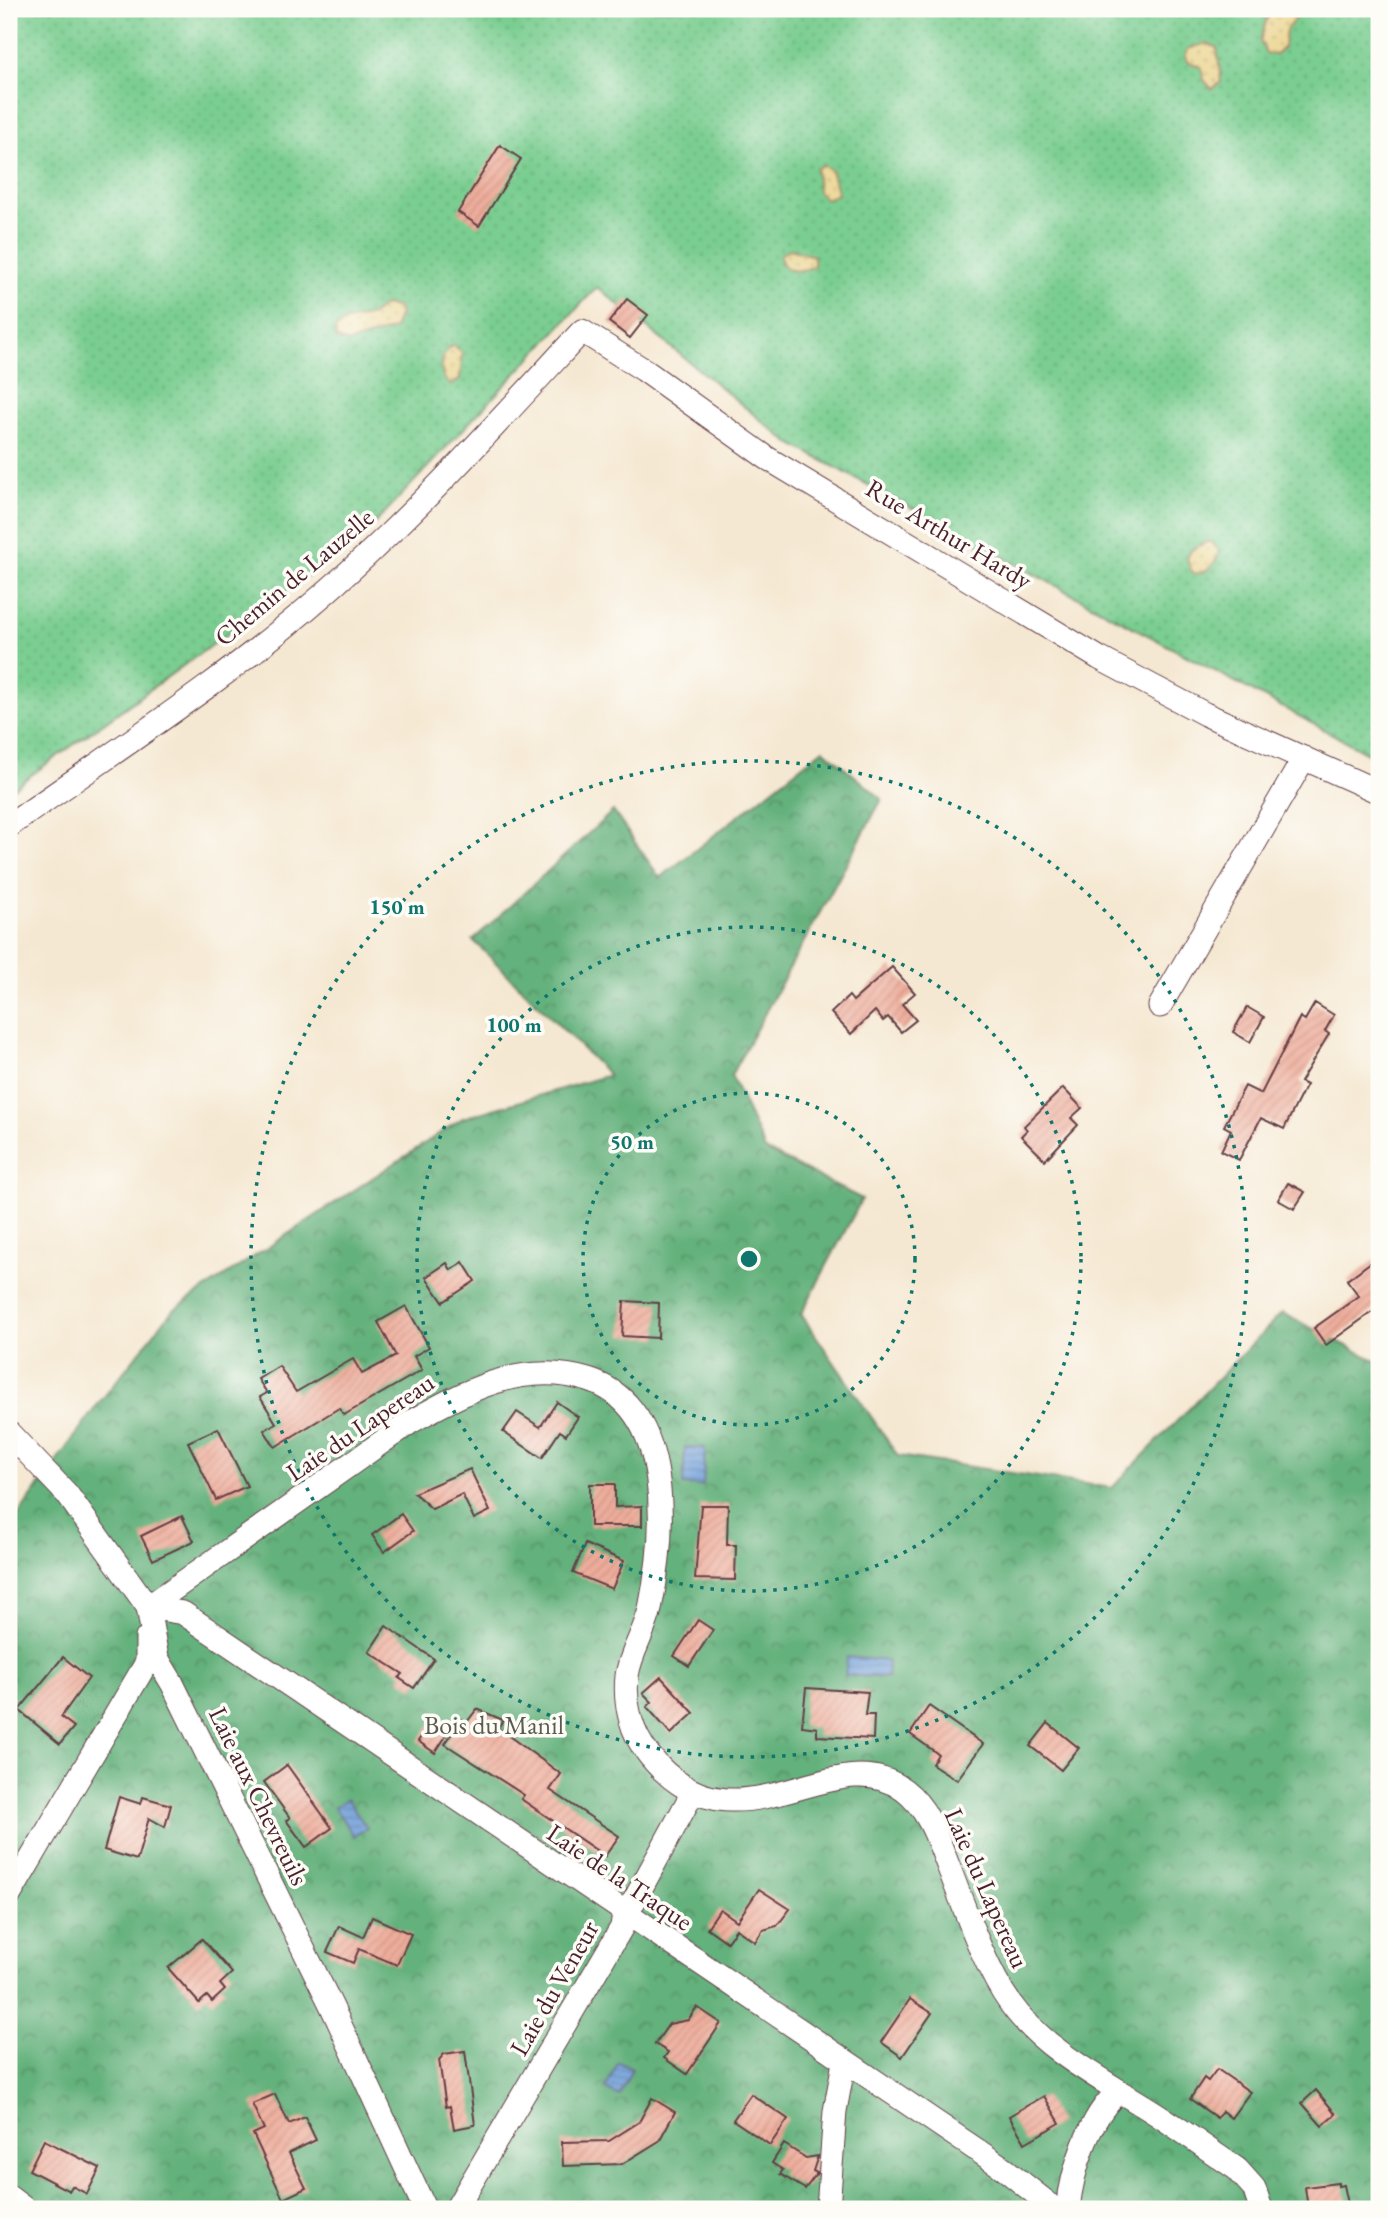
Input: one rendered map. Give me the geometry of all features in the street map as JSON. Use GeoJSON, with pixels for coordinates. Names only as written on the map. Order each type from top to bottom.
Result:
{"type":"FeatureCollection","features":[{"type":"Feature","properties":{"kind":"street","name":"Rue Arthur Hardy"},"geometry":{"type":"LineString","coordinates":[[582,331],[644,370],[767,458],[1099,658],[1205,714],[1379,792]]}},
{"type":"Feature","properties":{"kind":"street","name":"Chemin de Lauzelle"},"geometry":{"type":"LineString","coordinates":[[9,827],[252,652],[326,592],[422,502],[582,331]]}},
{"type":"Feature","properties":{"kind":"street"},"geometry":{"type":"LineString","coordinates":[[1160,1006],[1304,758]]}},
{"type":"Feature","properties":{"kind":"street","name":"Laie du Lapereau"},"geometry":{"type":"LineString","coordinates":[[148,1607],[409,1423],[450,1399],[505,1377],[534,1373],[578,1377],[604,1385],[625,1399],[640,1419],[650,1443],[659,1481],[655,1580],[649,1614],[628,1672],[627,1709],[641,1744],[650,1757],[672,1779],[693,1793],[727,1801],[761,1800],[843,1778],[858,1777],[877,1778],[904,1790],[930,1821],[990,1968],[1012,2007],[1057,2047],[1118,2092],[1152,2111],[1237,2169],[1254,2188],[1261,2209]]}},
{"type":"Feature","properties":{"kind":"street","name":"Laie aux Chevreuils"},"geometry":{"type":"LineString","coordinates":[[9,1433],[67,1494],[148,1607],[156,1658],[172,1683],[331,2005],[425,2209]]}},
{"type":"Feature","properties":{"kind":"street"},"geometry":{"type":"LineString","coordinates":[[9,1896],[147,1662],[148,1607]]}},
{"type":"Feature","properties":{"kind":"street","name":"Laie de la Traque"},"geometry":{"type":"LineString","coordinates":[[148,1607],[183,1613],[1002,2167],[1055,2209]]}},
{"type":"Feature","properties":{"kind":"street","name":"Laie du Veneur"},"geometry":{"type":"LineString","coordinates":[[456,2209],[622,1927],[624,1912],[634,1901],[693,1793]]}},
{"type":"Feature","properties":{"kind":"street"},"geometry":{"type":"LineString","coordinates":[[828,2209],[835,2111],[844,2062]]}},
{"type":"Feature","properties":{"kind":"street"},"geometry":{"type":"LineString","coordinates":[[1068,2209],[1083,2151],[1103,2105],[1118,2092]]}},
{"type":"Feature","properties":{"kind":"street"},"geometry":{"type":"LineString","coordinates":[[9,2197],[25,2209]]}},
{"type":"Feature","properties":{"kind":"green space"},"geometry":{"type":"Polygon","coordinates":[[[9,9],[1379,9],[1379,759],[788,442],[597,287],[362,537],[9,791],[9,9]]]}},
{"type":"Feature","properties":{"kind":"green space","name":"Bois du Manil"},"geometry":{"type":"Polygon","coordinates":[[[823,749],[882,799],[731,1075],[765,1150],[862,1199],[801,1314],[898,1456],[1112,1488],[1282,1313],[1379,1362],[1379,2209],[9,2209],[9,1528],[95,1408],[172,1311],[463,1118],[609,1075],[473,940],[613,811],[660,878],[823,749]]]}},
{"type":"Feature","properties":{"kind":"sand"},"geometry":{"type":"Polygon","coordinates":[[[1270,9],[1296,9],[1298,15],[1286,30],[1284,47],[1275,55],[1266,53],[1260,41],[1270,9]]]}},
{"type":"Feature","properties":{"kind":"sand"},"geometry":{"type":"Polygon","coordinates":[[[1207,43],[1217,48],[1221,82],[1212,89],[1204,80],[1201,67],[1187,61],[1185,57],[1188,49],[1207,43]]]}},
{"type":"Feature","properties":{"kind":"sand"},"geometry":{"type":"Polygon","coordinates":[[[822,165],[831,170],[838,194],[826,199],[818,192],[816,169],[822,165]]]}},
{"type":"Feature","properties":{"kind":"sand"},"geometry":{"type":"Polygon","coordinates":[[[789,249],[814,256],[814,266],[798,271],[788,269],[781,261],[780,255],[789,249]]]}},
{"type":"Feature","properties":{"kind":"sand"},"geometry":{"type":"Polygon","coordinates":[[[384,305],[397,307],[400,313],[394,329],[349,343],[336,339],[335,329],[346,321],[372,315],[384,305]]]}},
{"type":"Feature","properties":{"kind":"sand"},"geometry":{"type":"Polygon","coordinates":[[[453,345],[462,353],[460,380],[450,385],[443,376],[441,365],[448,349],[453,345]]]}},
{"type":"Feature","properties":{"kind":"sand"},"geometry":{"type":"Polygon","coordinates":[[[1209,541],[1220,551],[1216,560],[1206,571],[1192,573],[1187,558],[1192,549],[1209,541]]]}},
{"type":"Feature","properties":{"kind":"water"},"geometry":{"type":"Polygon","coordinates":[[[685,1447],[705,1448],[703,1486],[683,1485],[685,1447]]]}},
{"type":"Feature","properties":{"kind":"water"},"geometry":{"type":"Polygon","coordinates":[[[847,1657],[888,1661],[887,1678],[845,1675],[847,1657]]]}},
{"type":"Feature","properties":{"kind":"water"},"geometry":{"type":"Polygon","coordinates":[[[347,1799],[367,1828],[354,1836],[334,1807],[347,1799]]]}},
{"type":"Feature","properties":{"kind":"water"},"geometry":{"type":"Polygon","coordinates":[[[618,2062],[632,2069],[619,2096],[605,2089],[618,2062]]]}},
{"type":"Feature","properties":{"kind":"building"},"geometry":{"type":"Polygon","coordinates":[[[500,145],[521,159],[479,226],[458,212],[500,145]]]}},
{"type":"Feature","properties":{"kind":"building"},"geometry":{"type":"Polygon","coordinates":[[[627,299],[648,315],[630,338],[609,322],[627,299]]]}},
{"type":"Feature","properties":{"kind":"building"},"geometry":{"type":"Polygon","coordinates":[[[892,967],[915,993],[902,1004],[916,1020],[901,1032],[888,1017],[883,1021],[875,1011],[851,1034],[831,1013],[849,996],[853,1001],[892,967]]]}},
{"type":"Feature","properties":{"kind":"building"},"geometry":{"type":"Polygon","coordinates":[[[1315,1003],[1334,1015],[1325,1031],[1329,1034],[1300,1082],[1306,1085],[1284,1129],[1261,1118],[1239,1160],[1221,1151],[1231,1130],[1224,1126],[1245,1086],[1261,1094],[1300,1017],[1305,1020],[1315,1003]]]}},
{"type":"Feature","properties":{"kind":"building"},"geometry":{"type":"Polygon","coordinates":[[[1247,1007],[1264,1017],[1250,1042],[1233,1032],[1247,1007]]]}},
{"type":"Feature","properties":{"kind":"building"},"geometry":{"type":"Polygon","coordinates":[[[1063,1088],[1082,1108],[1071,1118],[1078,1125],[1045,1160],[1021,1136],[1027,1130],[1024,1126],[1063,1088]]]}},
{"type":"Feature","properties":{"kind":"building"},"geometry":{"type":"Polygon","coordinates":[[[1288,1183],[1305,1192],[1294,1209],[1278,1200],[1288,1183]]]}},
{"type":"Feature","properties":{"kind":"building"},"geometry":{"type":"Polygon","coordinates":[[[1379,1256],[1379,1307],[1326,1345],[1314,1328],[1359,1296],[1347,1280],[1379,1256]]]}},
{"type":"Feature","properties":{"kind":"building"},"geometry":{"type":"Polygon","coordinates":[[[463,1262],[475,1281],[443,1302],[426,1277],[447,1263],[451,1270],[463,1262]]]}},
{"type":"Feature","properties":{"kind":"building"},"geometry":{"type":"Polygon","coordinates":[[[624,1301],[659,1303],[658,1338],[622,1336],[624,1301]]]}},
{"type":"Feature","properties":{"kind":"building"},"geometry":{"type":"Polygon","coordinates":[[[406,1306],[429,1347],[414,1356],[422,1370],[344,1415],[339,1408],[275,1447],[264,1430],[276,1423],[260,1397],[267,1393],[258,1379],[279,1366],[296,1392],[353,1359],[362,1374],[396,1356],[378,1322],[406,1306]]]}},
{"type":"Feature","properties":{"kind":"building"},"geometry":{"type":"Polygon","coordinates":[[[557,1402],[578,1417],[566,1435],[560,1431],[542,1458],[503,1432],[517,1412],[540,1427],[557,1402]]]}},
{"type":"Feature","properties":{"kind":"building"},"geometry":{"type":"Polygon","coordinates":[[[218,1428],[247,1486],[216,1500],[188,1442],[218,1428]]]}},
{"type":"Feature","properties":{"kind":"building"},"geometry":{"type":"Polygon","coordinates":[[[470,1469],[490,1511],[474,1519],[462,1494],[432,1509],[414,1493],[470,1469]]]}},
{"type":"Feature","properties":{"kind":"building"},"geometry":{"type":"Polygon","coordinates":[[[590,1484],[615,1484],[615,1507],[642,1506],[642,1526],[590,1526],[590,1484]]]}},
{"type":"Feature","properties":{"kind":"building"},"geometry":{"type":"Polygon","coordinates":[[[701,1505],[728,1505],[727,1545],[736,1545],[735,1580],[695,1579],[701,1505]]]}},
{"type":"Feature","properties":{"kind":"building"},"geometry":{"type":"Polygon","coordinates":[[[401,1514],[413,1531],[384,1552],[372,1535],[401,1514]]]}},
{"type":"Feature","properties":{"kind":"building"},"geometry":{"type":"Polygon","coordinates":[[[182,1516],[194,1541],[153,1560],[141,1536],[182,1516]]]}},
{"type":"Feature","properties":{"kind":"building"},"geometry":{"type":"Polygon","coordinates":[[[585,1544],[624,1561],[612,1589],[573,1573],[585,1544]]]}},
{"type":"Feature","properties":{"kind":"building"},"geometry":{"type":"Polygon","coordinates":[[[698,1620],[713,1630],[689,1666],[674,1656],[698,1620]]]}},
{"type":"Feature","properties":{"kind":"building"},"geometry":{"type":"Polygon","coordinates":[[[386,1626],[434,1659],[414,1688],[399,1678],[403,1674],[369,1652],[386,1626]]]}},
{"type":"Feature","properties":{"kind":"building"},"geometry":{"type":"Polygon","coordinates":[[[63,1657],[89,1678],[61,1717],[74,1727],[60,1744],[19,1710],[63,1657]]]}},
{"type":"Feature","properties":{"kind":"building"},"geometry":{"type":"Polygon","coordinates":[[[661,1677],[694,1713],[671,1734],[647,1707],[652,1702],[643,1693],[661,1677]]]}},
{"type":"Feature","properties":{"kind":"building"},"geometry":{"type":"Polygon","coordinates":[[[806,1688],[868,1692],[865,1715],[874,1715],[873,1739],[817,1736],[817,1728],[802,1726],[806,1688]]]}},
{"type":"Feature","properties":{"kind":"building"},"geometry":{"type":"Polygon","coordinates":[[[929,1706],[983,1744],[957,1780],[932,1764],[938,1754],[910,1734],[929,1706]]]}},
{"type":"Feature","properties":{"kind":"building"},"geometry":{"type":"Polygon","coordinates":[[[477,1709],[503,1720],[498,1728],[561,1774],[550,1790],[619,1836],[605,1856],[521,1799],[524,1795],[445,1744],[462,1719],[467,1722],[477,1709]]]}},
{"type":"Feature","properties":{"kind":"building"},"geometry":{"type":"Polygon","coordinates":[[[1048,1723],[1079,1748],[1061,1770],[1030,1746],[1048,1723]]]}},
{"type":"Feature","properties":{"kind":"building"},"geometry":{"type":"Polygon","coordinates":[[[430,1725],[446,1736],[435,1753],[418,1741],[430,1725]]]}},
{"type":"Feature","properties":{"kind":"building"},"geometry":{"type":"Polygon","coordinates":[[[287,1765],[332,1828],[306,1847],[286,1820],[290,1818],[264,1782],[287,1765]]]}},
{"type":"Feature","properties":{"kind":"building"},"geometry":{"type":"Polygon","coordinates":[[[119,1797],[141,1804],[143,1797],[171,1805],[165,1827],[149,1818],[137,1860],[104,1850],[119,1797]]]}},
{"type":"Feature","properties":{"kind":"building"},"geometry":{"type":"Polygon","coordinates":[[[759,1889],[790,1909],[777,1926],[763,1930],[755,1942],[736,1929],[727,1942],[707,1928],[720,1909],[737,1921],[759,1889]]]}},
{"type":"Feature","properties":{"kind":"building"},"geometry":{"type":"Polygon","coordinates":[[[372,1917],[411,1934],[397,1965],[359,1949],[353,1963],[327,1952],[339,1926],[363,1937],[372,1917]]]}},
{"type":"Feature","properties":{"kind":"building"},"geometry":{"type":"Polygon","coordinates":[[[202,1939],[232,1973],[220,1984],[225,1990],[212,2002],[207,1996],[199,2003],[168,1968],[202,1939]]]}},
{"type":"Feature","properties":{"kind":"building"},"geometry":{"type":"Polygon","coordinates":[[[910,1999],[932,2013],[902,2057],[881,2042],[910,1999]]]}},
{"type":"Feature","properties":{"kind":"building"},"geometry":{"type":"Polygon","coordinates":[[[697,2007],[721,2023],[687,2074],[664,2058],[668,2052],[655,2044],[669,2024],[688,2020],[697,2007]]]}},
{"type":"Feature","properties":{"kind":"building"},"geometry":{"type":"Polygon","coordinates":[[[465,2051],[475,2125],[454,2129],[450,2106],[446,2107],[439,2060],[444,2054],[465,2051]]]}},
{"type":"Feature","properties":{"kind":"building"},"geometry":{"type":"Polygon","coordinates":[[[1217,2069],[1250,2092],[1231,2118],[1222,2111],[1217,2118],[1190,2099],[1204,2078],[1208,2081],[1217,2069]]]}},
{"type":"Feature","properties":{"kind":"building"},"geometry":{"type":"Polygon","coordinates":[[[1316,2090],[1336,2114],[1322,2126],[1302,2103],[1316,2090]]]}},
{"type":"Feature","properties":{"kind":"building"},"geometry":{"type":"Polygon","coordinates":[[[275,2094],[289,2124],[305,2117],[316,2140],[289,2153],[306,2188],[283,2199],[253,2134],[264,2129],[252,2104],[275,2094]]]}},
{"type":"Feature","properties":{"kind":"building"},"geometry":{"type":"Polygon","coordinates":[[[751,2094],[788,2119],[770,2145],[733,2120],[751,2094]]]}},
{"type":"Feature","properties":{"kind":"building"},"geometry":{"type":"Polygon","coordinates":[[[1044,2096],[1060,2123],[1025,2143],[1009,2116],[1044,2096]]]}},
{"type":"Feature","properties":{"kind":"building"},"geometry":{"type":"Polygon","coordinates":[[[652,2098],[675,2112],[659,2141],[622,2164],[563,2166],[562,2142],[609,2141],[639,2122],[652,2098]]]}},
{"type":"Feature","properties":{"kind":"building"},"geometry":{"type":"Polygon","coordinates":[[[44,2140],[100,2168],[87,2194],[72,2186],[69,2191],[29,2170],[44,2140]]]}},
{"type":"Feature","properties":{"kind":"building"},"geometry":{"type":"Polygon","coordinates":[[[784,2144],[806,2158],[818,2156],[813,2171],[817,2173],[805,2189],[780,2174],[783,2170],[772,2163],[784,2144]]]}},
{"type":"Feature","properties":{"kind":"building"},"geometry":{"type":"Polygon","coordinates":[[[1338,2183],[1338,2186],[1344,2185],[1349,2209],[1308,2209],[1305,2187],[1338,2183]]]}}]}
